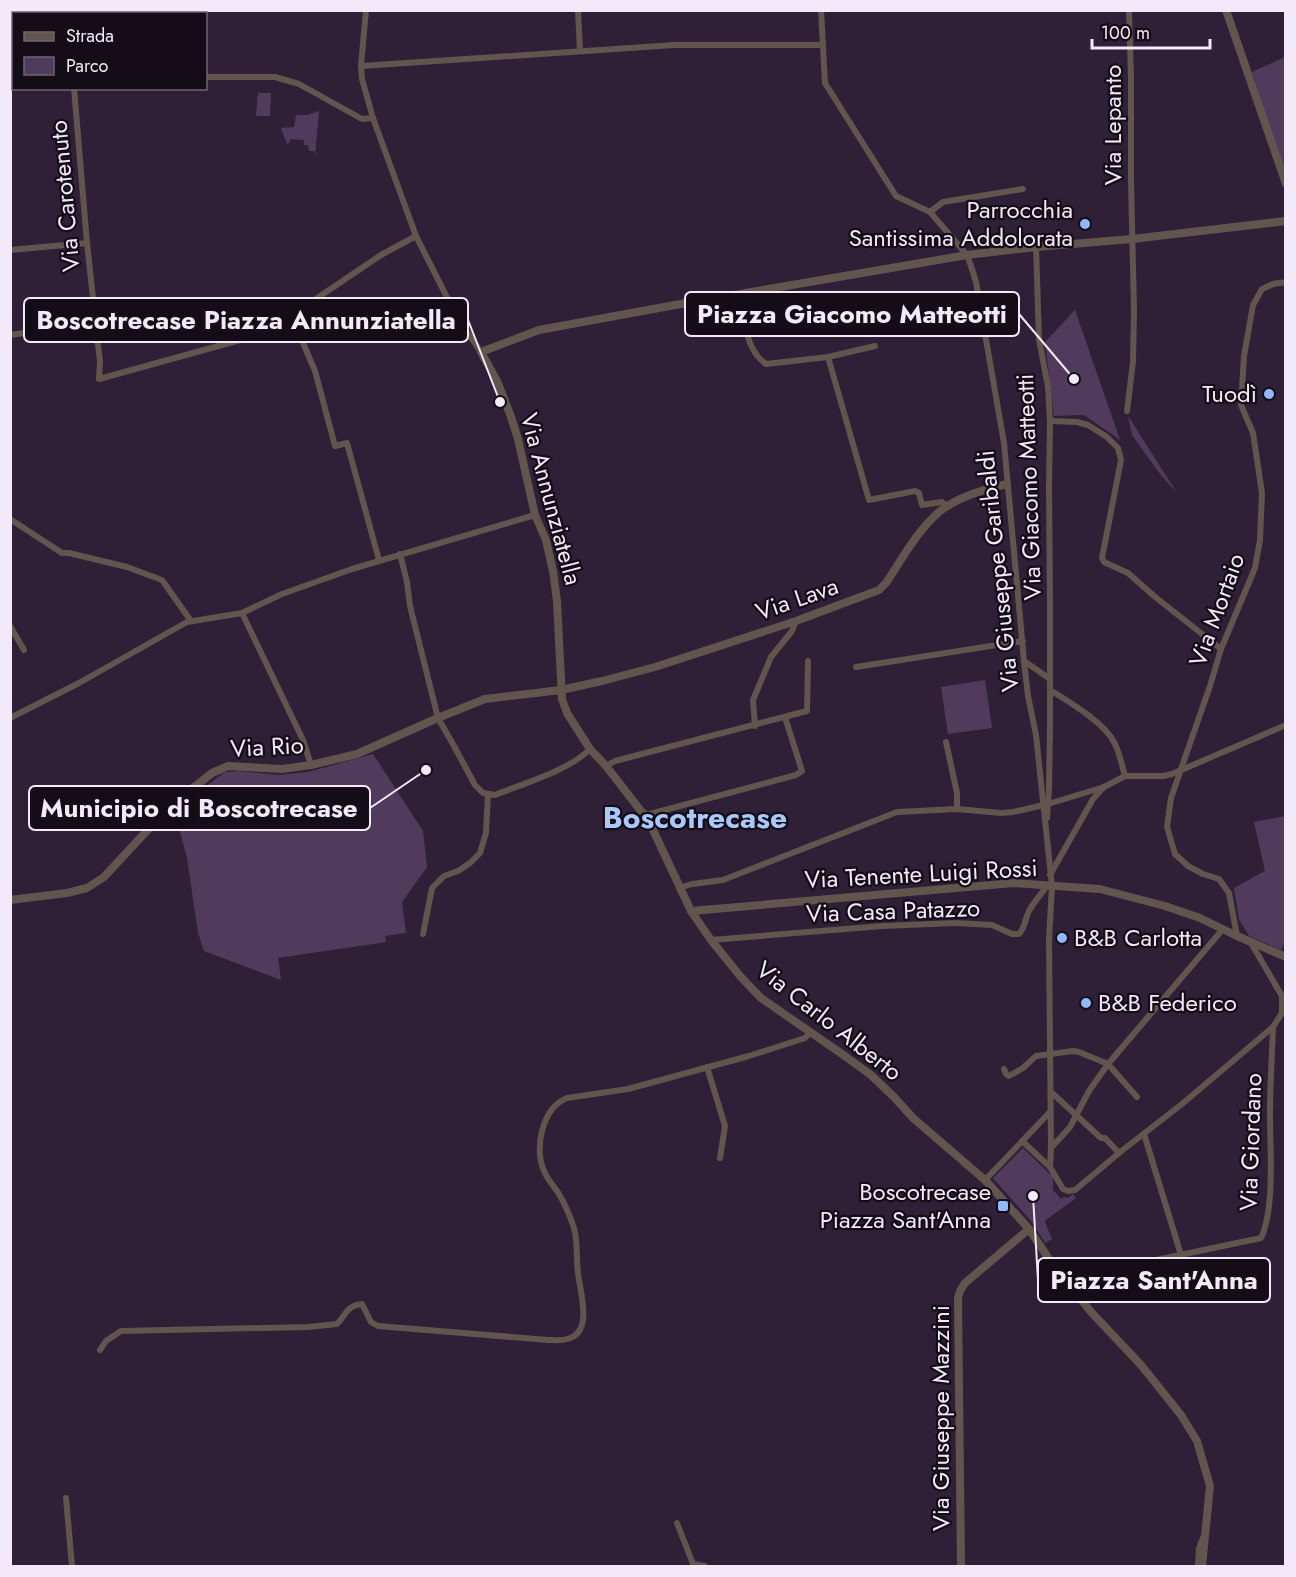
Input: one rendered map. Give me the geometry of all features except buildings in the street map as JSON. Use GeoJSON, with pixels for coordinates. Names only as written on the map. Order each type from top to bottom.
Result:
{"type":"FeatureCollection","features":[{"type":"Feature","properties":{"kind":"street"},"geometry":{"type":"LineString","coordinates":[[366,10],[361,66],[362,80],[373,118],[416,236],[458,318],[481,352],[539,330],[967,255],[1286,221]]}},
{"type":"Feature","properties":{"kind":"street"},"geometry":{"type":"LineString","coordinates":[[578,10],[580,51]]}},
{"type":"Feature","properties":{"kind":"street"},"geometry":{"type":"LineString","coordinates":[[821,10],[825,83],[896,196],[930,212],[967,255]]}},
{"type":"Feature","properties":{"kind":"street","name":"Via Lepanto"},"geometry":{"type":"LineString","coordinates":[[1127,411],[1133,362],[1134,310],[1129,10]]}},
{"type":"Feature","properties":{"kind":"street"},"geometry":{"type":"LineString","coordinates":[[1226,10],[1286,184]]}},
{"type":"Feature","properties":{"kind":"street"},"geometry":{"type":"LineString","coordinates":[[361,66],[674,45],[823,45]]}},
{"type":"Feature","properties":{"kind":"street"},"geometry":{"type":"LineString","coordinates":[[207,78],[275,77],[299,84],[362,118],[373,118]]}},
{"type":"Feature","properties":{"kind":"street","name":"Via Carotenuto"},"geometry":{"type":"LineString","coordinates":[[74,90],[100,362],[99,379],[251,337],[292,317],[381,255],[416,236]]}},
{"type":"Feature","properties":{"kind":"street"},"geometry":{"type":"LineString","coordinates":[[930,212],[943,202],[1023,189]]}},
{"type":"Feature","properties":{"kind":"street"},"geometry":{"type":"LineString","coordinates":[[10,250],[87,243]]}},
{"type":"Feature","properties":{"kind":"street","name":"Via Giacomo Matteotti"},"geometry":{"type":"LineString","coordinates":[[1036,247],[1039,339],[1048,387],[1050,421],[1050,690],[1046,804],[1050,876]]}},
{"type":"Feature","properties":{"kind":"street","name":"Via Giuseppe Garibaldi"},"geometry":{"type":"LineString","coordinates":[[967,255],[976,282],[1004,443],[1028,696],[1046,804]]}},
{"type":"Feature","properties":{"kind":"street","name":"Via Mortaio"},"geometry":{"type":"LineString","coordinates":[[1237,936],[1229,893],[1219,879],[1188,866],[1175,854],[1167,827],[1171,798],[1221,648],[1255,568],[1260,540],[1262,493],[1253,434],[1240,405],[1244,357],[1253,305],[1262,289],[1272,284],[1286,282]]}},
{"type":"Feature","properties":{"kind":"street"},"geometry":{"type":"LineString","coordinates":[[741,294],[748,341],[759,360],[766,364],[828,357],[875,346]]}},
{"type":"Feature","properties":{"kind":"street"},"geometry":{"type":"LineString","coordinates":[[292,317],[315,371],[335,446],[347,443],[379,560]]}},
{"type":"Feature","properties":{"kind":"street"},"geometry":{"type":"LineString","coordinates":[[10,335],[95,323]]}},
{"type":"Feature","properties":{"kind":"street","name":"Via Annunziatella"},"geometry":{"type":"LineString","coordinates":[[481,352],[497,381],[515,431],[535,515],[546,540],[557,601],[561,690],[567,713],[590,749],[646,815],[691,910]]}},
{"type":"Feature","properties":{"kind":"street"},"geometry":{"type":"LineString","coordinates":[[828,357],[869,500],[915,490],[919,493],[922,505],[942,502],[948,507]]}},
{"type":"Feature","properties":{"kind":"street"},"geometry":{"type":"LineString","coordinates":[[1050,421],[1077,422],[1088,425],[1107,437],[1118,448],[1121,460],[1102,558],[1104,562],[1128,573],[1221,648]]}},
{"type":"Feature","properties":{"kind":"street","name":"Via Lava"},"geometry":{"type":"LineString","coordinates":[[561,690],[655,667],[796,621],[879,590],[923,529],[940,512],[983,489],[1007,484]]}},
{"type":"Feature","properties":{"kind":"street"},"geometry":{"type":"LineString","coordinates":[[10,718],[79,683],[187,622],[242,613],[282,594],[379,560],[535,515]]}},
{"type":"Feature","properties":{"kind":"street"},"geometry":{"type":"LineString","coordinates":[[10,519],[62,553],[127,567],[162,580],[191,621]]}},
{"type":"Feature","properties":{"kind":"street"},"geometry":{"type":"LineString","coordinates":[[400,554],[410,606],[438,718],[475,785],[483,793],[495,795],[567,765],[590,749]]}},
{"type":"Feature","properties":{"kind":"street"},"geometry":{"type":"LineString","coordinates":[[242,613],[303,740],[310,765]]}},
{"type":"Feature","properties":{"kind":"street"},"geometry":{"type":"LineString","coordinates":[[755,726],[753,700],[771,657],[792,631],[796,621]]}},
{"type":"Feature","properties":{"kind":"street"},"geometry":{"type":"LineString","coordinates":[[11,631],[24,650]]}},
{"type":"Feature","properties":{"kind":"street"},"geometry":{"type":"LineString","coordinates":[[856,667],[1023,641]]}},
{"type":"Feature","properties":{"kind":"street"},"geometry":{"type":"LineString","coordinates":[[1024,661],[1050,679]]}},
{"type":"Feature","properties":{"kind":"street"},"geometry":{"type":"LineString","coordinates":[[606,766],[615,761],[807,711],[808,662]]}},
{"type":"Feature","properties":{"kind":"street","name":"Via Rio"},"geometry":{"type":"LineString","coordinates":[[10,900],[67,893],[87,888],[104,877],[169,807],[212,773],[228,766],[282,769],[310,765],[357,754],[485,699],[561,690]]}},
{"type":"Feature","properties":{"kind":"street"},"geometry":{"type":"LineString","coordinates":[[1050,690],[1077,706],[1110,734],[1116,745],[1125,776]]}},
{"type":"Feature","properties":{"kind":"street"},"geometry":{"type":"LineString","coordinates":[[646,815],[796,775],[802,771],[785,717]]}},
{"type":"Feature","properties":{"kind":"street"},"geometry":{"type":"LineString","coordinates":[[679,888],[723,880],[897,812],[957,809],[1013,812],[1104,788],[1125,776],[1163,776],[1286,725]]}},
{"type":"Feature","properties":{"kind":"street"},"geometry":{"type":"LineString","coordinates":[[946,742],[957,793],[957,809]]}},
{"type":"Feature","properties":{"kind":"street"},"geometry":{"type":"LineString","coordinates":[[1050,1167],[1050,876],[1093,799],[1104,788]]}},
{"type":"Feature","properties":{"kind":"street"},"geometry":{"type":"LineString","coordinates":[[423,934],[432,888],[444,876],[458,871],[480,853],[486,833],[488,794]]}},
{"type":"Feature","properties":{"kind":"street","name":"Via Tenente Luigi Rossi"},"geometry":{"type":"LineString","coordinates":[[691,910],[1014,883],[1100,889],[1200,918],[1286,957]]}},
{"type":"Feature","properties":{"kind":"street","name":"Via Casa Patazzo"},"geometry":{"type":"LineString","coordinates":[[711,940],[882,926],[955,923],[992,925],[1012,934],[1019,934],[1023,931],[1033,905],[1049,886]]}},
{"type":"Feature","properties":{"kind":"street","name":"Via Carlo Alberto"},"geometry":{"type":"LineString","coordinates":[[691,910],[711,940],[760,998],[871,1075],[913,1118],[985,1180],[1029,1229],[1067,1284],[1141,1365],[1181,1415],[1197,1441],[1210,1486],[1200,1566]]}},
{"type":"Feature","properties":{"kind":"street"},"geometry":{"type":"LineString","coordinates":[[1051,1148],[1070,1127],[1089,1091],[1108,1064],[1223,929]]}},
{"type":"Feature","properties":{"kind":"street"},"geometry":{"type":"LineString","coordinates":[[1022,1141],[1050,1167],[1063,1189],[1075,1190],[1273,1027],[1284,1013],[1282,996],[1251,943]]}},
{"type":"Feature","properties":{"kind":"street","name":"Via Giordano"},"geometry":{"type":"LineString","coordinates":[[1067,1284],[1080,1276],[1261,1238],[1266,1228],[1270,1199],[1270,1091],[1273,1027]]}},
{"type":"Feature","properties":{"kind":"street"},"geometry":{"type":"LineString","coordinates":[[100,1350],[106,1341],[121,1331],[308,1327],[337,1324],[350,1308],[359,1304],[362,1304],[371,1322],[378,1326],[548,1340],[571,1338],[581,1326],[584,1317],[576,1237],[567,1210],[542,1168],[541,1136],[546,1116],[560,1101],[567,1098],[628,1089],[748,1056],[805,1038],[810,1033]]}},
{"type":"Feature","properties":{"kind":"street"},"geometry":{"type":"LineString","coordinates":[[1004,1069],[1009,1076],[1023,1068],[1036,1056],[1079,1052],[1108,1064],[1137,1096]]}},
{"type":"Feature","properties":{"kind":"street"},"geometry":{"type":"LineString","coordinates":[[706,1067],[725,1126],[720,1158]]}},
{"type":"Feature","properties":{"kind":"street"},"geometry":{"type":"LineString","coordinates":[[1051,1092],[1101,1138],[1105,1138],[1119,1153]]}},
{"type":"Feature","properties":{"kind":"street"},"geometry":{"type":"LineString","coordinates":[[985,1180],[1051,1112]]}},
{"type":"Feature","properties":{"kind":"street"},"geometry":{"type":"LineString","coordinates":[[1144,1134],[1181,1255]]}},
{"type":"Feature","properties":{"kind":"street","name":"Via Giuseppe Mazzini"},"geometry":{"type":"LineString","coordinates":[[961,1566],[958,1298],[965,1283],[1029,1229]]}},
{"type":"Feature","properties":{"kind":"street"},"geometry":{"type":"LineString","coordinates":[[66,1498],[72,1566]]}},
{"type":"Feature","properties":{"kind":"street"},"geometry":{"type":"LineString","coordinates":[[677,1523],[693,1564],[705,1566]]}},
{"type":"Feature","properties":{"kind":"green space"},"geometry":{"type":"Polygon","coordinates":[[[1285,57],[1285,173],[1252,72],[1285,57]]]}},
{"type":"Feature","properties":{"kind":"green space"},"geometry":{"type":"Polygon","coordinates":[[[258,93],[271,93],[270,116],[256,116],[258,93]]]}},
{"type":"Feature","properties":{"kind":"green space"},"geometry":{"type":"Polygon","coordinates":[[[319,111],[315,156],[314,151],[309,151],[308,145],[304,145],[304,140],[290,139],[287,144],[281,128],[294,127],[296,115],[307,115],[319,111]]]}},
{"type":"Feature","properties":{"kind":"green space"},"geometry":{"type":"Polygon","coordinates":[[[1075,310],[1120,440],[1084,415],[1054,416],[1045,342],[1075,310]]]}},
{"type":"Feature","properties":{"kind":"green space"},"geometry":{"type":"Polygon","coordinates":[[[1128,416],[1177,493],[1132,435],[1128,416]]]}},
{"type":"Feature","properties":{"kind":"green space"},"geometry":{"type":"Polygon","coordinates":[[[985,680],[992,728],[948,734],[941,687],[985,680]]]}},
{"type":"Feature","properties":{"kind":"green space"},"geometry":{"type":"Polygon","coordinates":[[[373,754],[423,831],[427,867],[402,902],[406,933],[385,936],[386,942],[278,958],[281,980],[204,951],[198,933],[187,858],[174,810],[225,772],[240,771],[278,775],[308,772],[373,754]]]}},
{"type":"Feature","properties":{"kind":"green space"},"geometry":{"type":"Polygon","coordinates":[[[1285,816],[1286,940],[1281,950],[1249,936],[1239,919],[1234,888],[1265,871],[1254,822],[1285,816]]]}},
{"type":"Feature","properties":{"kind":"green space"},"geometry":{"type":"Polygon","coordinates":[[[1023,1148],[1053,1177],[1053,1190],[1061,1199],[1073,1194],[1076,1198],[1047,1219],[1045,1222],[1052,1239],[1045,1243],[1032,1222],[993,1178],[1023,1148]]]}},
{"type":"Feature","properties":{"kind":"place","name":"Parrocchia Santissima Addolorata"},"geometry":{"type":"Point","coordinates":[1085,224]}},
{"type":"Feature","properties":{"kind":"place","name":"Piazza Giacomo Matteotti"},"geometry":{"type":"Point","coordinates":[1074,379]}},
{"type":"Feature","properties":{"kind":"place","name":"Tuodì"},"geometry":{"type":"Point","coordinates":[1269,394]}},
{"type":"Feature","properties":{"kind":"place","name":"Boscotrecase Piazza Annunziatella"},"geometry":{"type":"Point","coordinates":[500,402]}},
{"type":"Feature","properties":{"kind":"place","name":"Municipio di Boscotrecase"},"geometry":{"type":"Point","coordinates":[426,770]}},
{"type":"Feature","properties":{"kind":"place","name":"B&B Carlotta"},"geometry":{"type":"Point","coordinates":[1062,938]}},
{"type":"Feature","properties":{"kind":"place","name":"B&B Federico"},"geometry":{"type":"Point","coordinates":[1086,1003]}},
{"type":"Feature","properties":{"kind":"place","name":"Piazza Sant'Anna"},"geometry":{"type":"Point","coordinates":[1033,1196]}},
{"type":"Feature","properties":{"kind":"place","name":"Boscotrecase Piazza Sant'Anna"},"geometry":{"type":"Point","coordinates":[1003,1206]}},
{"type":"Feature","properties":{"kind":"district","name":"Boscotrecase"},"geometry":{"type":"Point","coordinates":[695,818]}}]}
